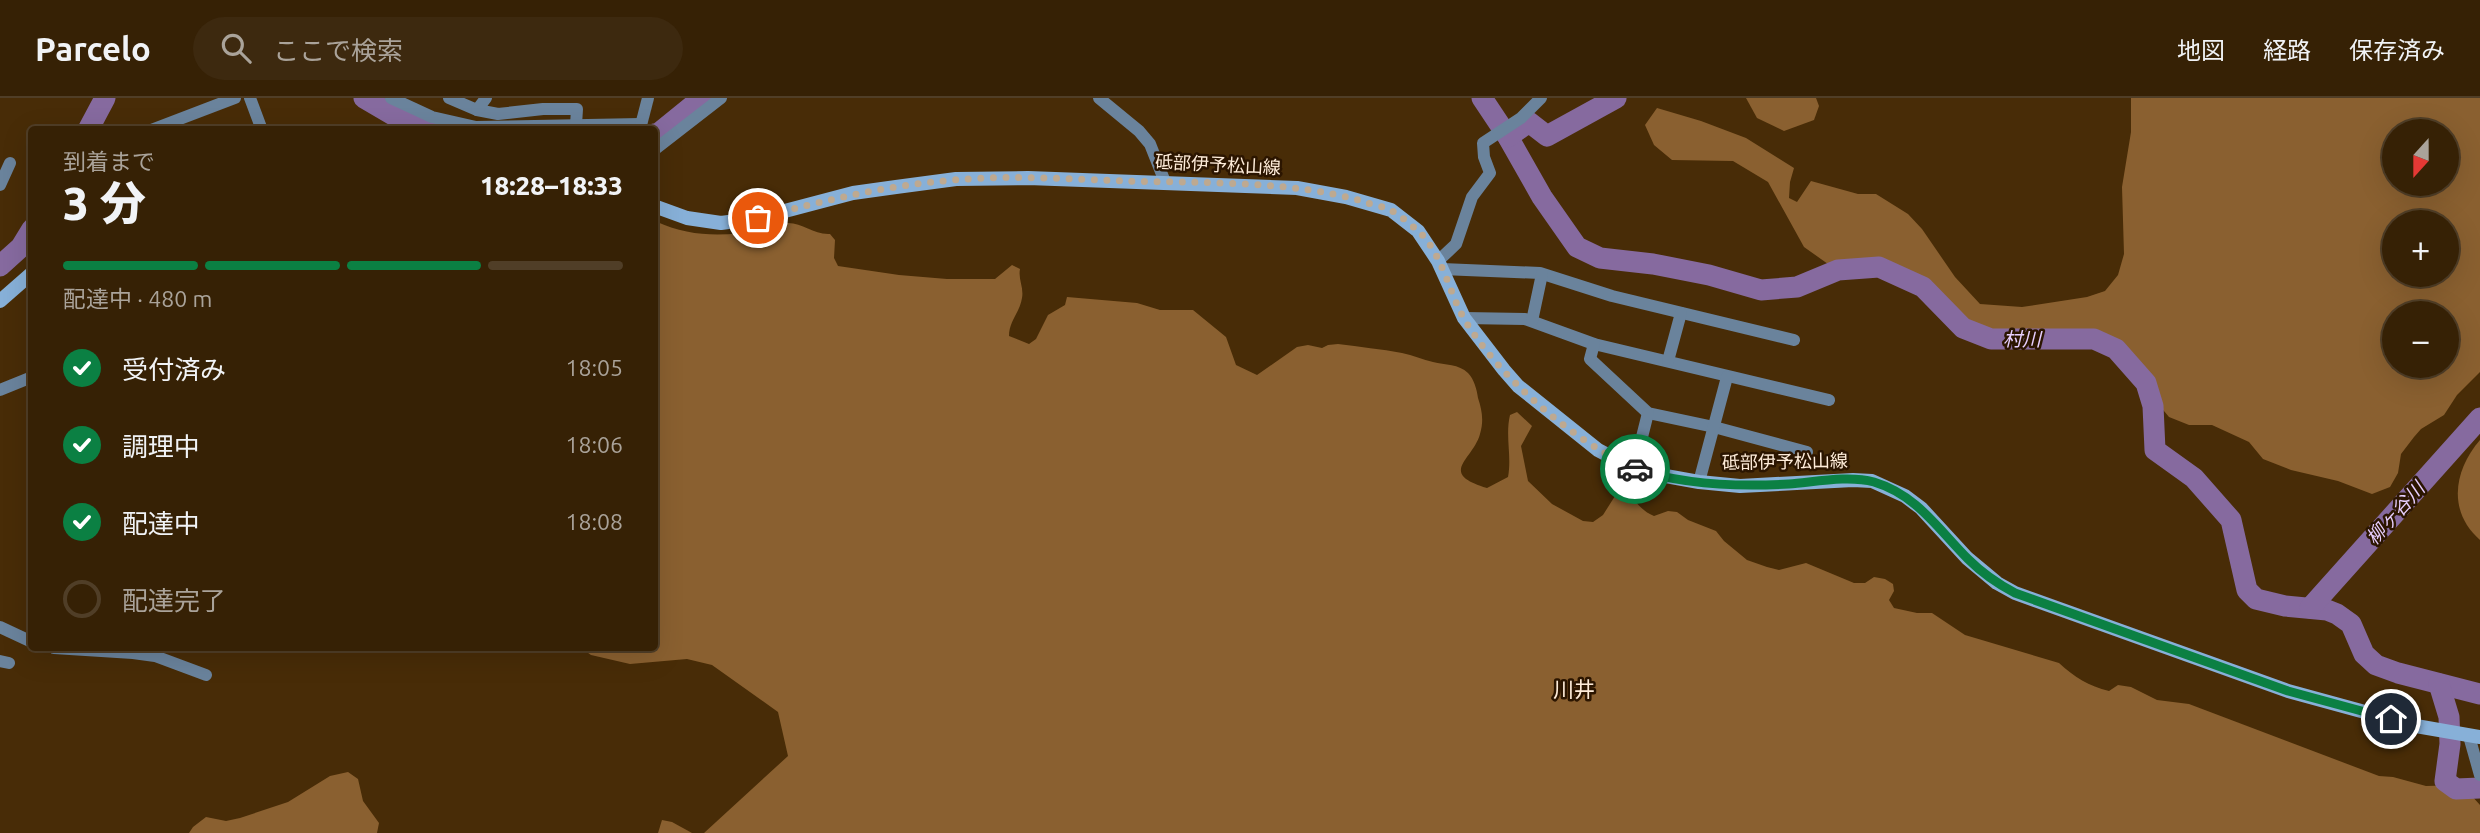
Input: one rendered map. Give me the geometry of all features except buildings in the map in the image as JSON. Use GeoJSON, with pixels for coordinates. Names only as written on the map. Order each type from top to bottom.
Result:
{"type":"FeatureCollection","features":[{"type":"Feature","properties":{"kind":"main road","name":"砥部伊予松山線"},"geometry":{"type":"LineString","coordinates":[[658,207],[687,218],[721,223],[758,218],[853,193],[956,180],[1028,178],[1297,188],[1346,197],[1391,210],[1418,231],[1440,265],[1464,318],[1485,348],[1518,386],[1598,450],[1634,468],[1699,482],[1748,485],[1872,481],[1905,496],[1921,508],[1967,558],[1997,583],[2015,593],[2288,691],[2416,726],[2474,737]]}},
{"type":"Feature","properties":{"kind":"main road"},"geometry":{"type":"LineString","coordinates":[[0,302],[28,276]]}},
{"type":"Feature","properties":{"kind":"street"},"geometry":{"type":"LineString","coordinates":[[187,123],[235,98]]}},
{"type":"Feature","properties":{"kind":"street"},"geometry":{"type":"LineString","coordinates":[[250,98],[260,126]]}},
{"type":"Feature","properties":{"kind":"street"},"geometry":{"type":"LineString","coordinates":[[391,98],[432,117],[472,126]]}},
{"type":"Feature","properties":{"kind":"street"},"geometry":{"type":"LineString","coordinates":[[449,98],[477,110],[498,114],[543,109],[577,109],[576,125]]}},
{"type":"Feature","properties":{"kind":"street"},"geometry":{"type":"LineString","coordinates":[[477,110],[486,98]]}},
{"type":"Feature","properties":{"kind":"street"},"geometry":{"type":"LineString","coordinates":[[641,126],[648,98]]}},
{"type":"Feature","properties":{"kind":"street"},"geometry":{"type":"LineString","coordinates":[[658,147],[721,98]]}},
{"type":"Feature","properties":{"kind":"street"},"geometry":{"type":"LineString","coordinates":[[1099,98],[1139,131],[1150,144],[1165,182]]}},
{"type":"Feature","properties":{"kind":"street"},"geometry":{"type":"LineString","coordinates":[[1440,265],[1456,244],[1472,197],[1490,173],[1484,157],[1483,143],[1521,118],[1541,98]]}},
{"type":"Feature","properties":{"kind":"street"},"geometry":{"type":"LineString","coordinates":[[526,126],[597,126]]}},
{"type":"Feature","properties":{"kind":"street"},"geometry":{"type":"LineString","coordinates":[[0,185],[5,168]]}},
{"type":"Feature","properties":{"kind":"street"},"geometry":{"type":"LineString","coordinates":[[1440,265],[1542,274],[1612,296],[1794,340]]}},
{"type":"Feature","properties":{"kind":"street"},"geometry":{"type":"LineString","coordinates":[[1532,321],[1542,274]]}},
{"type":"Feature","properties":{"kind":"street"},"geometry":{"type":"LineString","coordinates":[[1668,360],[1681,313]]}},
{"type":"Feature","properties":{"kind":"street"},"geometry":{"type":"LineString","coordinates":[[1464,318],[1525,318],[1594,344],[1829,400]]}},
{"type":"Feature","properties":{"kind":"street"},"geometry":{"type":"LineString","coordinates":[[1594,344],[1590,359],[1648,413],[1807,452]]}},
{"type":"Feature","properties":{"kind":"street"},"geometry":{"type":"LineString","coordinates":[[1699,482],[1727,377]]}},
{"type":"Feature","properties":{"kind":"street"},"geometry":{"type":"LineString","coordinates":[[3,384],[28,378]]}},
{"type":"Feature","properties":{"kind":"street"},"geometry":{"type":"LineString","coordinates":[[1634,468],[1648,413]]}},
{"type":"Feature","properties":{"kind":"street"},"geometry":{"type":"LineString","coordinates":[[0,627],[28,640]]}},
{"type":"Feature","properties":{"kind":"street"},"geometry":{"type":"LineString","coordinates":[[92,651],[155,656],[206,675]]}},
{"type":"Feature","properties":{"kind":"street"},"geometry":{"type":"LineString","coordinates":[[2474,737],[2480,775]]}},
{"type":"Feature","properties":{"kind":"shaded area"},"geometry":{"type":"Polygon","coordinates":[[[1746,98],[1816,98],[1819,106],[1814,120],[1784,131],[1757,118],[1746,98]]]}},
{"type":"Feature","properties":{"kind":"shaded area"},"geometry":{"type":"Polygon","coordinates":[[[2131,98],[2480,98],[2480,372],[2457,395],[2444,415],[2421,429],[2414,437],[2401,454],[2398,473],[2390,487],[2372,494],[2263,459],[2249,442],[2212,425],[2189,425],[2169,417],[2159,405],[2153,378],[2121,343],[2097,331],[2033,330],[1990,333],[1964,320],[1929,286],[1870,260],[1853,264],[1828,264],[1804,247],[1768,182],[1733,161],[1672,160],[1654,145],[1645,125],[1657,108],[1746,138],[1794,168],[1789,198],[1797,202],[1811,181],[1858,194],[1876,194],[1908,214],[1922,229],[1955,277],[1980,304],[2022,307],[2087,297],[2105,291],[2118,275],[2124,254],[2122,187],[2131,132],[2131,98]]]}},
{"type":"Feature","properties":{"kind":"shaded area"},"geometry":{"type":"Polygon","coordinates":[[[658,222],[695,233],[720,235],[762,231],[785,223],[830,234],[835,240],[834,258],[838,266],[947,279],[995,279],[1012,265],[1020,269],[1022,294],[1009,336],[1029,344],[1036,339],[1048,315],[1065,305],[1067,297],[1137,303],[1160,310],[1193,310],[1226,337],[1236,365],[1257,375],[1297,347],[1308,345],[1322,348],[1338,344],[1378,349],[1456,366],[1472,378],[1481,411],[1480,434],[1461,471],[1464,477],[1472,482],[1487,488],[1508,477],[1510,415],[1517,412],[1532,426],[1521,446],[1528,481],[1552,504],[1583,521],[1593,522],[1603,515],[1615,496],[1625,493],[1654,516],[1668,511],[1677,512],[1688,520],[1716,531],[1747,560],[1767,567],[1779,570],[1806,563],[1854,583],[1865,583],[1874,577],[1885,579],[1893,584],[1894,591],[1889,600],[1894,608],[1932,613],[1965,635],[2059,663],[2070,673],[2102,689],[2109,691],[2118,685],[2131,687],[2157,700],[2189,704],[2379,776],[2426,786],[2462,785],[2480,805],[2480,833],[704,833],[788,756],[778,712],[712,665],[687,659],[630,664],[591,655],[585,651],[658,651],[658,222]]]}},
{"type":"Feature","properties":{"kind":"shaded area"},"geometry":{"type":"Polygon","coordinates":[[[2480,440],[2480,540],[2469,529],[2462,516],[2458,490],[2464,464],[2480,440]]]}},
{"type":"Feature","properties":{"kind":"shaded area"},"geometry":{"type":"Polygon","coordinates":[[[348,772],[358,779],[363,801],[379,823],[377,833],[189,833],[206,817],[226,821],[240,818],[288,802],[330,776],[348,772]]]}},
{"type":"Feature","properties":{"kind":"shaded area"},"geometry":{"type":"Polygon","coordinates":[[[662,820],[672,822],[692,833],[658,833],[662,820]]]}},
{"type":"Feature","properties":{"kind":"waterway","name":"村川"},"geometry":{"type":"LineString","coordinates":[[90,126],[105,98]]}},
{"type":"Feature","properties":{"kind":"waterway","name":"村川"},"geometry":{"type":"LineString","coordinates":[[364,98],[393,115],[429,126]]}},
{"type":"Feature","properties":{"kind":"waterway","name":"村川"},"geometry":{"type":"LineString","coordinates":[[658,133],[702,98]]}},
{"type":"Feature","properties":{"kind":"waterway","name":"村川"},"geometry":{"type":"LineString","coordinates":[[1482,98],[1542,197],[1577,247],[1600,258],[1653,264],[1709,275],[1761,290],[1797,287],[1838,270],[1879,267],[1923,287],[1963,328],[1991,339],[2094,339],[2116,349],[2146,383],[2153,406],[2155,450],[2194,478],[2231,520],[2247,590],[2256,599],[2285,606],[2327,610],[2337,614],[2351,624],[2364,654],[2376,665],[2480,694]]}},
{"type":"Feature","properties":{"kind":"waterway"},"geometry":{"type":"LineString","coordinates":[[1508,137],[1529,122],[1547,136],[1616,98]]}},
{"type":"Feature","properties":{"kind":"waterway","name":"村川"},"geometry":{"type":"LineString","coordinates":[[0,266],[21,247],[28,236]]}},
{"type":"Feature","properties":{"kind":"waterway","name":"柳ヶ谷川"},"geometry":{"type":"LineString","coordinates":[[2310,608],[2480,418]]}},
{"type":"Feature","properties":{"kind":"waterway"},"geometry":{"type":"LineString","coordinates":[[2439,684],[2449,717],[2450,744],[2445,781],[2456,789],[2480,788]]}},
{"type":"Feature","properties":{"kind":"way so far"},"geometry":{"type":"LineString","coordinates":[[758,218],[853,193],[956,180],[1028,178],[1165,182],[1297,188],[1346,197],[1391,210],[1418,231],[1438,261],[1464,318],[1485,348],[1518,386],[1598,450],[1635,469]]}},
{"type":"Feature","properties":{"kind":"district","name":"川井"},"geometry":{"type":"Point","coordinates":[1574,690]}},
{"type":"Feature","properties":{"kind":"route"},"geometry":{"type":"LineString","coordinates":[[1635,469],[1679,479],[1740,485],[1872,481],[1905,496],[1921,508],[1967,558],[1997,583],[2015,593],[2288,691],[2391,719]]}}]}
